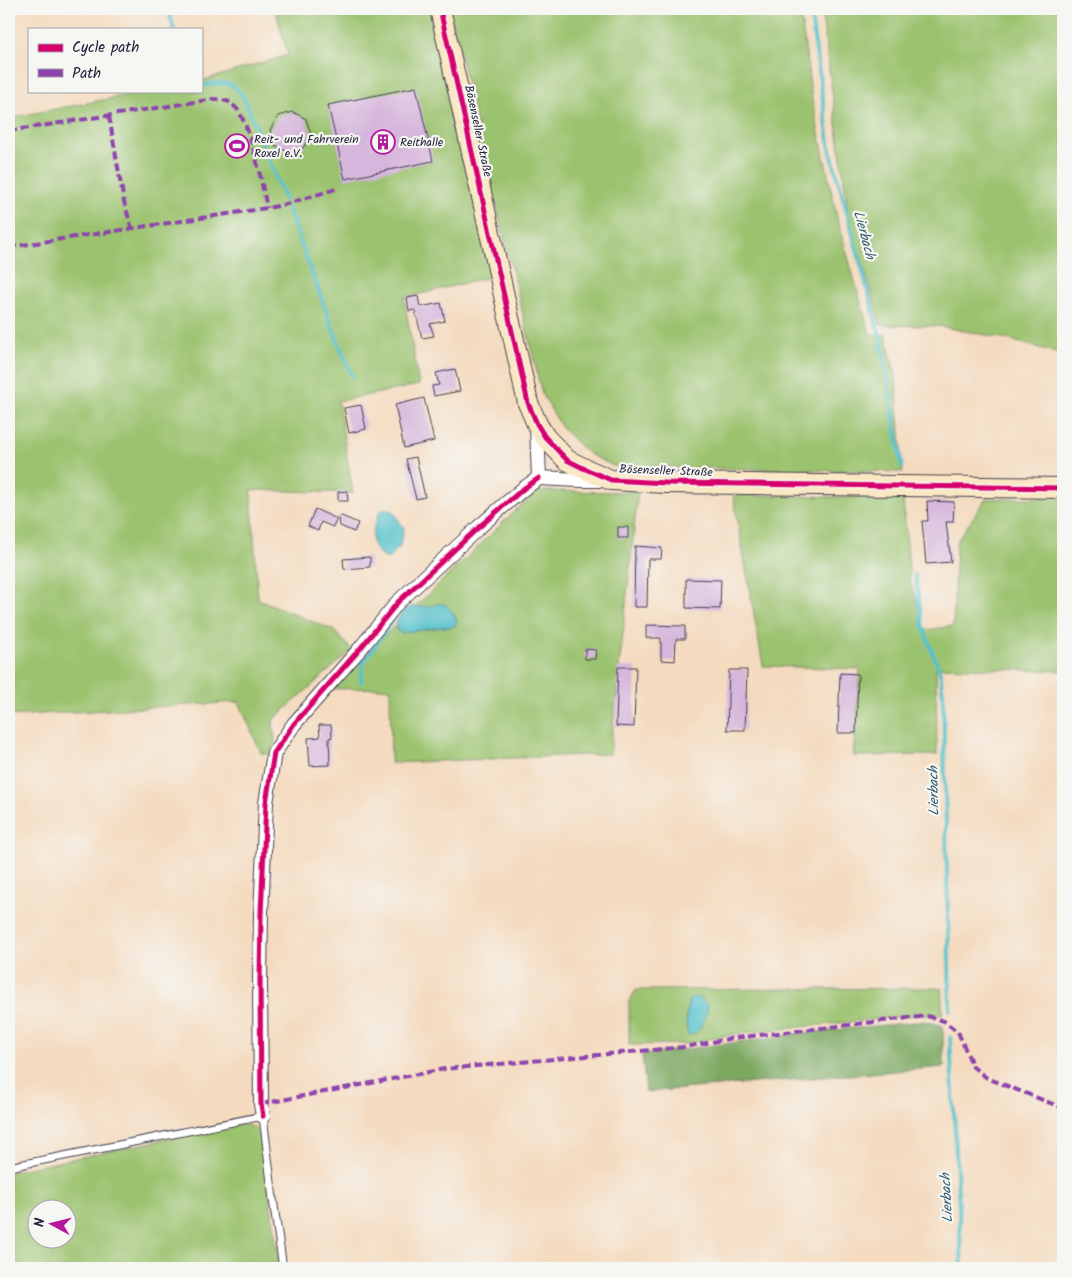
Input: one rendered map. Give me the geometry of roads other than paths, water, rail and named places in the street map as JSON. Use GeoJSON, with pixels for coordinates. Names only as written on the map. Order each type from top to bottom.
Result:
{"type":"FeatureCollection","features":[{"type":"Feature","properties":{"kind":"street","name":"Bösenseller Straße"},"geometry":{"type":"LineString","coordinates":[[440,9],[528,403],[545,437],[567,460],[611,480],[666,483],[1063,488]]}},
{"type":"Feature","properties":{"kind":"street"},"geometry":{"type":"LineString","coordinates":[[537,424],[538,478]]}},
{"type":"Feature","properties":{"kind":"street"},"geometry":{"type":"LineString","coordinates":[[263,1116],[261,1104],[261,914],[266,803],[274,753],[294,724],[398,602],[523,489],[538,478],[611,480]]}},
{"type":"Feature","properties":{"kind":"lane"},"geometry":{"type":"LineString","coordinates":[[9,1167],[263,1116],[272,1199],[283,1268]]}},
{"type":"Feature","properties":{"kind":"water"},"geometry":{"type":"Polygon","coordinates":[[[384,508],[393,511],[404,528],[399,548],[394,551],[390,558],[385,558],[376,550],[372,538],[376,521],[384,508]]]}},
{"type":"Feature","properties":{"kind":"water"},"geometry":{"type":"Polygon","coordinates":[[[440,603],[448,607],[452,612],[457,620],[455,626],[402,633],[396,630],[399,618],[404,610],[411,607],[428,607],[440,603]]]}},
{"type":"Feature","properties":{"kind":"water"},"geometry":{"type":"Polygon","coordinates":[[[694,997],[701,998],[708,1007],[704,1021],[699,1029],[688,1035],[686,1022],[687,1008],[689,1000],[694,997]]]}},
{"type":"Feature","properties":{"kind":"waterway"},"geometry":{"type":"LineString","coordinates":[[168,9],[174,28]]}},
{"type":"Feature","properties":{"kind":"waterway","name":"Lierbach"},"geometry":{"type":"LineString","coordinates":[[810,9],[830,149],[881,340],[902,467]]}},
{"type":"Feature","properties":{"kind":"waterway"},"geometry":{"type":"LineString","coordinates":[[202,86],[226,83],[236,88],[240,93],[245,100],[285,200]]}},
{"type":"Feature","properties":{"kind":"waterway"},"geometry":{"type":"LineString","coordinates":[[288,209],[352,376]]}},
{"type":"Feature","properties":{"kind":"waterway","name":"Lierbach"},"geometry":{"type":"LineString","coordinates":[[915,575],[923,627],[940,672],[943,694],[950,1010]]}},
{"type":"Feature","properties":{"kind":"waterway"},"geometry":{"type":"LineString","coordinates":[[361,682],[363,663],[394,618]]}},
{"type":"Feature","properties":{"kind":"waterway","name":"Lierbach"},"geometry":{"type":"LineString","coordinates":[[950,1037],[962,1268]]}},
{"type":"Feature","properties":{"kind":"place","name":"Reithalle"},"geometry":{"type":"Point","coordinates":[383,142]}},
{"type":"Feature","properties":{"kind":"place","name":"Reit- und Fahrverein Roxel e.V."},"geometry":{"type":"Point","coordinates":[237,146]}}]}
